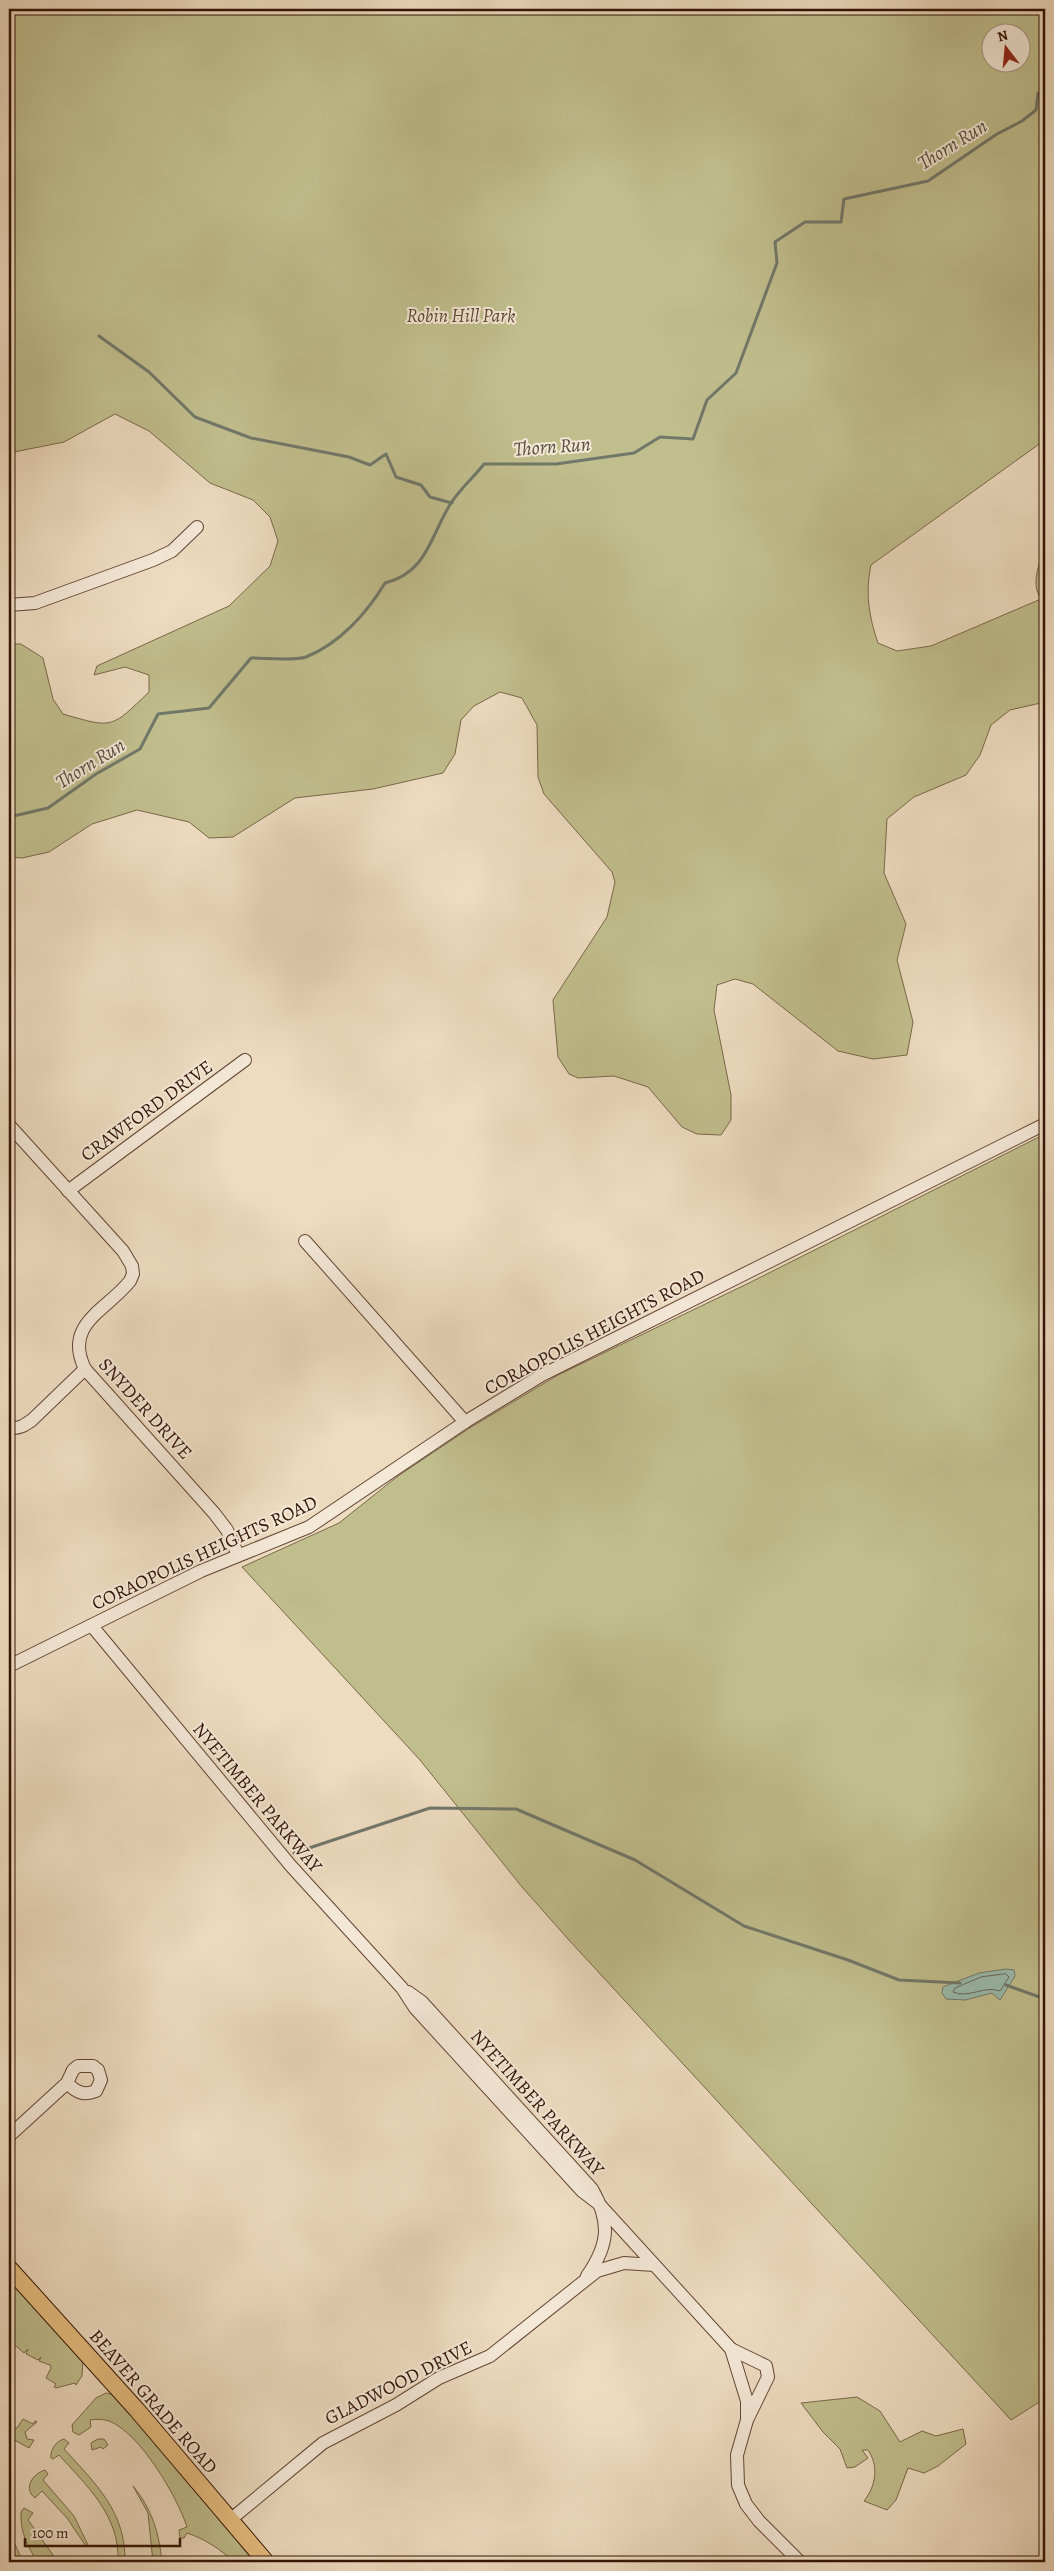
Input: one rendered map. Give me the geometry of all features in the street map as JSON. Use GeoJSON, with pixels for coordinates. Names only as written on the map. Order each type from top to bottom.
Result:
{"type":"FeatureCollection","features":[{"type":"Feature","properties":{"kind":"main road","name":"BEAVER GRADE ROAD"},"geometry":{"type":"LineString","coordinates":[[9,2268],[137,2410],[266,2562]]}},
{"type":"Feature","properties":{"kind":"street"},"geometry":{"type":"LineString","coordinates":[[9,605],[35,603],[153,560],[172,551],[197,527]]}},
{"type":"Feature","properties":{"kind":"street","name":"CRAWFORD DRIVE"},"geometry":{"type":"LineString","coordinates":[[68,1190],[246,1060]]}},
{"type":"Feature","properties":{"kind":"street","name":"CORAOPOLIS HEIGHTS ROAD"},"geometry":{"type":"LineString","coordinates":[[9,1666],[194,1574],[309,1527],[465,1422],[542,1375],[1045,1124]]}},
{"type":"Feature","properties":{"kind":"street","name":"SNYDER DRIVE"},"geometry":{"type":"LineString","coordinates":[[9,1125],[123,1251],[132,1266],[133,1274],[124,1289],[90,1320],[79,1333],[78,1348],[85,1369],[228,1530],[238,1555]]}},
{"type":"Feature","properties":{"kind":"street"},"geometry":{"type":"LineString","coordinates":[[305,1241],[465,1422]]}},
{"type":"Feature","properties":{"kind":"street"},"geometry":{"type":"LineString","coordinates":[[9,1427],[14,1429],[32,1420],[85,1369]]}},
{"type":"Feature","properties":{"kind":"street","name":"NYETIMBER PARKWAY"},"geometry":{"type":"LineString","coordinates":[[92,1626],[291,1866],[402,1988],[422,2002],[589,2184],[599,2204],[732,2349]]}},
{"type":"Feature","properties":{"kind":"street"},"geometry":{"type":"LineString","coordinates":[[9,2136],[67,2083]]}},
{"type":"Feature","properties":{"kind":"street","name":"GLADWOOD DRIVE"},"geometry":{"type":"LineString","coordinates":[[585,2279],[599,2258],[606,2241],[604,2218],[599,2204]]}},
{"type":"Feature","properties":{"kind":"street","name":"GLADWOOD DRIVE"},"geometry":{"type":"LineString","coordinates":[[230,2520],[323,2443],[396,2405],[439,2378],[490,2356],[597,2271],[624,2263],[654,2265]]}},
{"type":"Feature","properties":{"kind":"street"},"geometry":{"type":"LineString","coordinates":[[732,2349],[747,2402],[747,2420]]}},
{"type":"Feature","properties":{"kind":"street"},"geometry":{"type":"LineString","coordinates":[[732,2349],[766,2366],[768,2377],[747,2420],[736,2455],[736,2475],[741,2494],[759,2521],[800,2562]]}},
{"type":"Feature","properties":{"kind":"green space","name":"Robin Hill Park"},"geometry":{"type":"Polygon","coordinates":[[[9,9],[1045,9],[1045,447],[1042,442],[871,565],[869,575],[868,595],[870,614],[878,643],[897,651],[931,646],[1041,599],[1036,586],[1036,578],[1045,541],[1045,702],[1010,710],[991,725],[980,755],[966,775],[914,797],[887,819],[884,873],[906,924],[897,960],[913,1022],[907,1055],[873,1059],[838,1051],[753,984],[735,979],[717,985],[714,1010],[731,1095],[731,1120],[721,1135],[697,1134],[682,1127],[648,1087],[614,1076],[578,1078],[569,1074],[558,1057],[553,1000],[607,917],[615,882],[612,872],[544,794],[538,777],[537,725],[522,698],[500,692],[474,706],[461,720],[455,754],[443,773],[373,789],[295,798],[233,837],[209,838],[189,822],[137,810],[92,824],[49,852],[22,858],[9,857],[9,644],[21,644],[43,658],[53,699],[63,714],[103,723],[119,719],[149,692],[149,675],[125,667],[94,675],[97,666],[229,606],[270,566],[278,541],[270,517],[253,500],[210,483],[149,431],[115,414],[64,442],[9,453],[9,9]]]}},
{"type":"Feature","properties":{"kind":"green space"},"geometry":{"type":"Polygon","coordinates":[[[1045,1134],[1045,2388],[1041,2401],[1011,2420],[568,1939],[522,1887],[420,1760],[242,1567],[339,1523],[398,1476],[468,1429],[558,1375],[751,1282],[1045,1134]]]}},
{"type":"Feature","properties":{"kind":"green space"},"geometry":{"type":"Polygon","coordinates":[[[9,2278],[83,2361],[82,2376],[76,2385],[75,2383],[54,2387],[56,2384],[46,2378],[51,2368],[50,2365],[39,2361],[41,2357],[38,2360],[26,2354],[28,2349],[24,2353],[16,2346],[11,2345],[9,2349],[9,2278]]]}},
{"type":"Feature","properties":{"kind":"green space"},"geometry":{"type":"Polygon","coordinates":[[[106,2393],[114,2395],[258,2562],[234,2562],[200,2538],[187,2533],[184,2538],[180,2538],[179,2530],[187,2527],[175,2499],[145,2452],[121,2428],[109,2421],[95,2419],[90,2420],[91,2427],[79,2435],[73,2432],[72,2425],[96,2398],[106,2393]]]}},
{"type":"Feature","properties":{"kind":"green space"},"geometry":{"type":"Polygon","coordinates":[[[857,2397],[880,2411],[900,2442],[922,2431],[936,2436],[963,2429],[966,2444],[938,2466],[924,2473],[908,2468],[896,2500],[887,2510],[864,2501],[871,2489],[875,2476],[874,2463],[868,2450],[862,2450],[868,2458],[855,2467],[847,2468],[840,2449],[823,2432],[801,2403],[857,2397]]]}},
{"type":"Feature","properties":{"kind":"green space"},"geometry":{"type":"Polygon","coordinates":[[[23,2419],[33,2424],[35,2421],[37,2422],[25,2432],[27,2439],[34,2440],[29,2448],[9,2437],[9,2424],[13,2429],[17,2428],[23,2419]]]}},
{"type":"Feature","properties":{"kind":"green space"},"geometry":{"type":"Polygon","coordinates":[[[64,2439],[69,2443],[64,2449],[98,2487],[115,2514],[124,2544],[125,2562],[118,2562],[114,2530],[100,2503],[59,2455],[53,2459],[51,2458],[54,2446],[64,2439]]]}},
{"type":"Feature","properties":{"kind":"green space"},"geometry":{"type":"Polygon","coordinates":[[[98,2439],[104,2439],[108,2445],[103,2449],[101,2447],[92,2450],[91,2443],[98,2439]]]}},
{"type":"Feature","properties":{"kind":"green space"},"geometry":{"type":"Polygon","coordinates":[[[45,2470],[48,2474],[43,2480],[74,2516],[88,2545],[86,2546],[67,2518],[42,2491],[35,2498],[31,2494],[29,2486],[33,2478],[45,2470]]]}},
{"type":"Feature","properties":{"kind":"green space"},"geometry":{"type":"Polygon","coordinates":[[[133,2486],[140,2495],[154,2522],[162,2562],[153,2562],[148,2513],[133,2486]]]}},
{"type":"Feature","properties":{"kind":"green space"},"geometry":{"type":"Polygon","coordinates":[[[24,2508],[33,2513],[28,2520],[58,2562],[38,2562],[34,2556],[23,2532],[21,2512],[24,2508]]]}},
{"type":"Feature","properties":{"kind":"green space"},"geometry":{"type":"Polygon","coordinates":[[[11,2541],[14,2542],[23,2562],[11,2562],[11,2541]]]}},
{"type":"Feature","properties":{"kind":"water"},"geometry":{"type":"Polygon","coordinates":[[[1006,1969],[1014,1970],[1015,1976],[1000,2000],[992,1993],[965,2000],[946,1999],[942,1993],[943,1987],[979,1973],[1006,1969]]]}},
{"type":"Feature","properties":{"kind":"waterway","name":"Thorn Run"},"geometry":{"type":"LineString","coordinates":[[9,817],[48,808],[96,774],[140,749],[158,714],[209,708],[251,658],[287,659],[306,657],[341,636],[361,616],[385,583],[399,578],[419,562],[451,503],[484,464],[556,464],[634,453],[660,437],[693,439],[707,400],[736,373],[777,263],[775,242],[805,222],[841,222],[844,199],[928,181],[997,134],[1022,121],[1036,110],[1038,93],[1045,92]]}},
{"type":"Feature","properties":{"kind":"waterway"},"geometry":{"type":"LineString","coordinates":[[99,336],[149,372],[195,417],[251,438],[349,457],[370,465],[386,454],[396,477],[421,485],[430,497],[452,503]]}},
{"type":"Feature","properties":{"kind":"waterway"},"geometry":{"type":"LineString","coordinates":[[294,1853],[430,1808],[516,1809],[635,1860],[744,1926],[848,1960],[899,1980],[960,1983]]}},
{"type":"Feature","properties":{"kind":"waterway"},"geometry":{"type":"LineString","coordinates":[[1006,1985],[1045,1999]]}}]}
